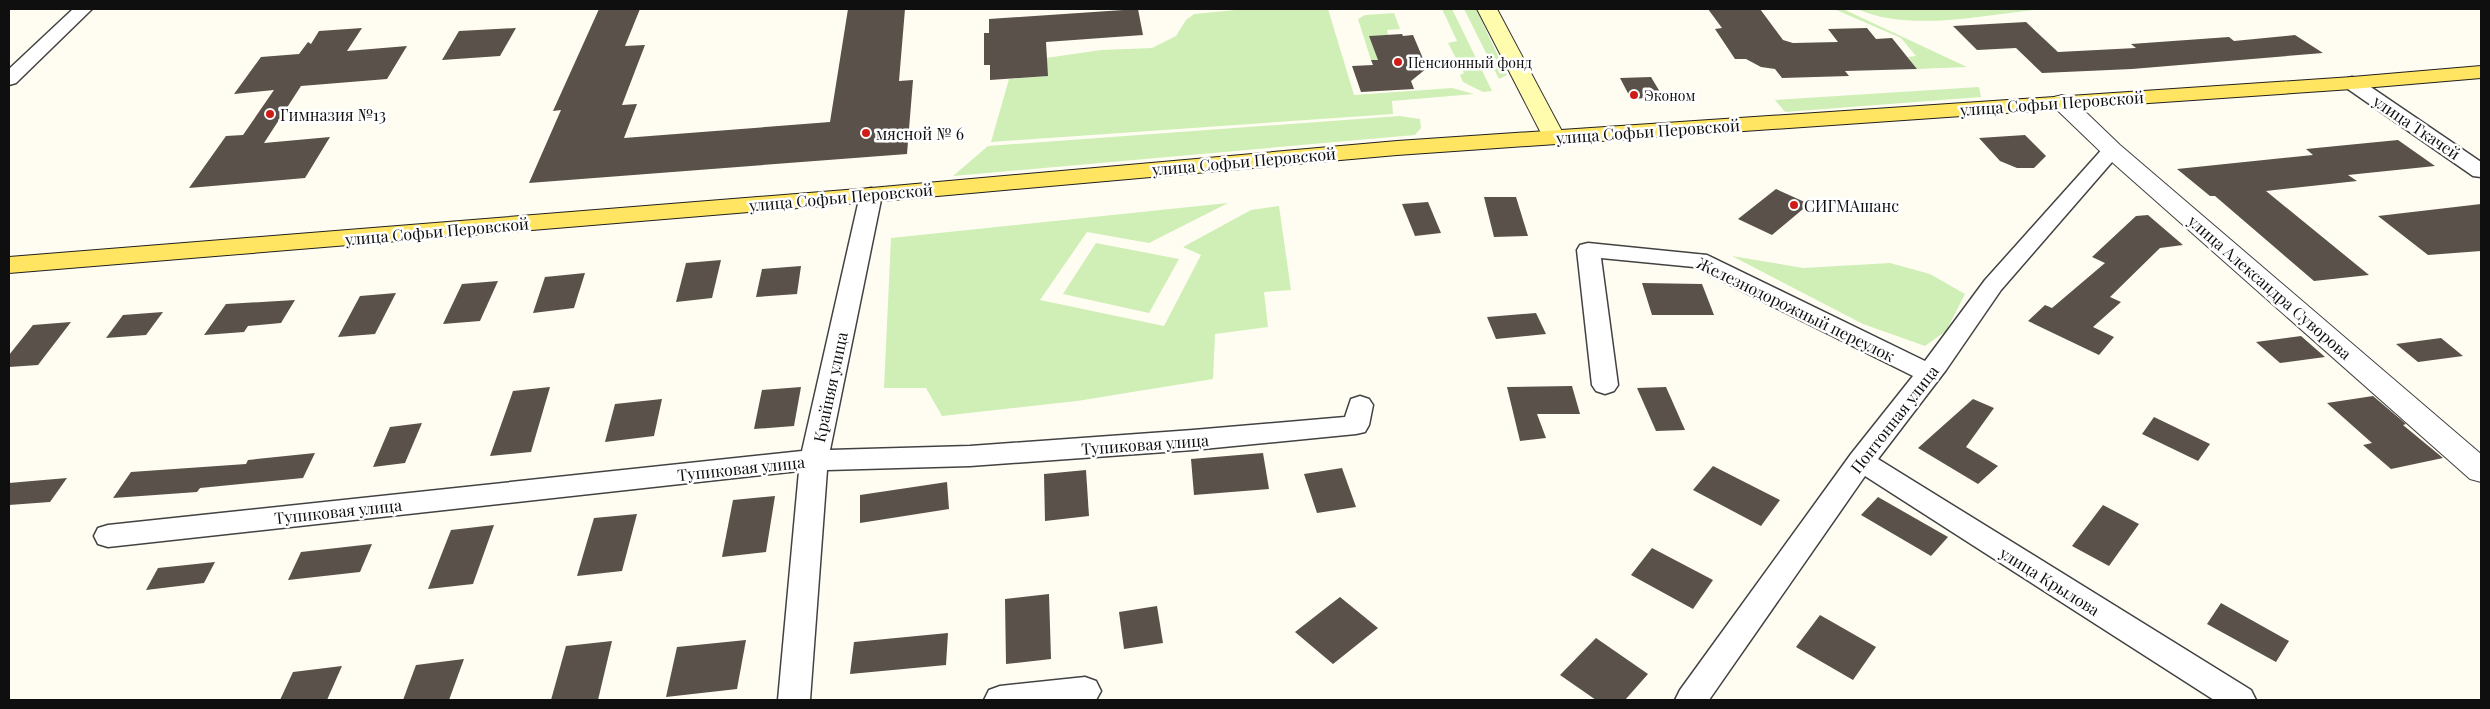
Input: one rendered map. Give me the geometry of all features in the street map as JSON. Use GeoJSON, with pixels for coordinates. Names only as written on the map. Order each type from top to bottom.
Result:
{"type":"FeatureCollection","features":[{"type":"Feature","properties":{"kind":"main road"},"geometry":{"type":"LineString","coordinates":[[1487,9],[1554,137]]}},
{"type":"Feature","properties":{"kind":"main road","name":"улица Софьи Перовской"},"geometry":{"type":"LineString","coordinates":[[9,265],[871,195],[1397,148],[2352,83],[2481,72]]}},
{"type":"Feature","properties":{"kind":"street"},"geometry":{"type":"LineString","coordinates":[[9,80],[83,9]]}},
{"type":"Feature","properties":{"kind":"street","name":"улица Ткачей"},"geometry":{"type":"LineString","coordinates":[[2352,83],[2481,171]]}},
{"type":"Feature","properties":{"kind":"street","name":"улица Александра Суворова"},"geometry":{"type":"LineString","coordinates":[[2062,102],[2112,150],[2481,471]]}},
{"type":"Feature","properties":{"kind":"street","name":"Понтонная улица"},"geometry":{"type":"LineString","coordinates":[[1690,700],[1861,461],[1928,373],[1937,364],[1993,285],[2112,150]]}},
{"type":"Feature","properties":{"kind":"street","name":"Крайняя улица"},"geometry":{"type":"LineString","coordinates":[[794,700],[814,460],[871,195]]}},
{"type":"Feature","properties":{"kind":"street","name":"Железнодорожный переулок"},"geometry":{"type":"LineString","coordinates":[[1605,385],[1588,250],[1699,260],[1928,373]]}},
{"type":"Feature","properties":{"kind":"street","name":"Тупиковая улица"},"geometry":{"type":"LineString","coordinates":[[108,536],[814,460],[970,456],[1193,440],[1356,425],[1360,406]]}},
{"type":"Feature","properties":{"kind":"street","name":"улица Крылова"},"geometry":{"type":"LineString","coordinates":[[1861,461],[2240,700]]}},
{"type":"Feature","properties":{"kind":"street"},"geometry":{"type":"LineString","coordinates":[[1000,700],[1085,691]]}},
{"type":"Feature","properties":{"kind":"green space"},"geometry":{"type":"Polygon","coordinates":[[[1246,9],[1328,9],[1354,95],[1452,88],[1474,94],[1392,101],[1393,114],[991,142],[1009,79],[1047,76],[1046,58],[1101,50],[1152,48],[1176,36],[1186,20],[1194,14],[1246,9]]]}},
{"type":"Feature","properties":{"kind":"green space"},"geometry":{"type":"Polygon","coordinates":[[[1442,9],[1452,9],[1492,91],[1483,92],[1463,82],[1460,75],[1464,73],[1448,43],[1457,41],[1442,9]]]}},
{"type":"Feature","properties":{"kind":"green space"},"geometry":{"type":"Polygon","coordinates":[[[1464,9],[1476,9],[1507,75],[1499,79],[1464,9]]]}},
{"type":"Feature","properties":{"kind":"green space"},"geometry":{"type":"Polygon","coordinates":[[[1834,9],[1843,9],[1967,67],[1917,69],[1908,57],[1916,56],[1901,38],[1834,9]]]}},
{"type":"Feature","properties":{"kind":"green space"},"geometry":{"type":"Polygon","coordinates":[[[1857,9],[2043,9],[1973,18],[1925,21],[1901,20],[1878,16],[1857,9]]]}},
{"type":"Feature","properties":{"kind":"green space"},"geometry":{"type":"Polygon","coordinates":[[[1394,13],[1400,29],[1387,30],[1388,35],[1370,36],[1378,60],[1371,60],[1358,19],[1365,15],[1394,13]]]}},
{"type":"Feature","properties":{"kind":"green space"},"geometry":{"type":"Polygon","coordinates":[[[1979,87],[1981,97],[1785,112],[1775,100],[1979,87]]]}},
{"type":"Feature","properties":{"kind":"green space"},"geometry":{"type":"Polygon","coordinates":[[[1400,116],[1420,119],[1421,128],[1415,135],[953,176],[988,146],[1400,116]]]}},
{"type":"Feature","properties":{"kind":"green space"},"geometry":{"type":"Polygon","coordinates":[[[1228,203],[1149,243],[1087,232],[1040,300],[1164,326],[1201,255],[1183,247],[1251,210],[1279,206],[1291,290],[1264,292],[1268,327],[1215,334],[1213,379],[1077,401],[942,416],[926,388],[884,388],[891,238],[1228,203]]]}},
{"type":"Feature","properties":{"kind":"green space"},"geometry":{"type":"Polygon","coordinates":[[[1096,243],[1179,259],[1149,313],[1063,294],[1096,243]]]}},
{"type":"Feature","properties":{"kind":"green space"},"geometry":{"type":"Polygon","coordinates":[[[1732,256],[1803,268],[1890,263],[1930,274],[1965,294],[1946,331],[1925,346],[1863,324],[1732,256]]]}},
{"type":"Feature","properties":{"kind":"building"},"geometry":{"type":"Polygon","coordinates":[[[599,9],[640,9],[625,46],[645,45],[622,105],[637,104],[624,138],[830,122],[848,9],[905,9],[899,81],[913,80],[907,154],[529,183],[561,110],[553,111],[599,9]]]}},
{"type":"Feature","properties":{"kind":"building"},"geometry":{"type":"Polygon","coordinates":[[[1138,9],[1143,35],[1046,42],[1048,76],[990,80],[990,65],[984,65],[984,33],[989,33],[989,19],[1138,9]]]}},
{"type":"Feature","properties":{"kind":"building"},"geometry":{"type":"Polygon","coordinates":[[[1708,9],[1760,9],[1783,40],[1793,43],[1838,42],[1828,29],[1867,28],[1876,39],[1892,38],[1917,69],[1845,71],[1849,76],[1782,78],[1775,69],[1761,67],[1746,59],[1735,59],[1715,29],[1722,28],[1708,9]]]}},
{"type":"Feature","properties":{"kind":"building"},"geometry":{"type":"Polygon","coordinates":[[[2026,22],[2058,52],[2136,48],[2131,44],[2229,37],[2234,41],[2295,35],[2323,53],[2132,69],[2042,73],[2016,48],[1977,50],[1953,26],[2026,22]]]}},
{"type":"Feature","properties":{"kind":"building","name":"Гимназия №13"},"geometry":{"type":"Polygon","coordinates":[[[362,28],[347,51],[407,46],[387,79],[301,86],[264,143],[330,137],[305,178],[189,188],[226,136],[243,135],[274,90],[234,94],[261,57],[299,54],[308,42],[311,44],[319,31],[362,28]]]}},
{"type":"Feature","properties":{"kind":"building"},"geometry":{"type":"Polygon","coordinates":[[[516,28],[500,56],[442,60],[459,31],[516,28]]]}},
{"type":"Feature","properties":{"kind":"building","name":"Пенсионный фонд"},"geometry":{"type":"Polygon","coordinates":[[[1402,34],[1403,36],[1413,35],[1427,68],[1411,81],[1414,89],[1361,92],[1352,66],[1373,65],[1371,60],[1378,60],[1369,36],[1402,34]]]}},
{"type":"Feature","properties":{"kind":"building"},"geometry":{"type":"Polygon","coordinates":[[[1651,77],[1663,97],[1631,99],[1620,78],[1651,77]]]}},
{"type":"Feature","properties":{"kind":"building"},"geometry":{"type":"Polygon","coordinates":[[[2025,135],[2046,156],[2034,168],[2017,168],[2000,161],[1979,138],[2025,135]]]}},
{"type":"Feature","properties":{"kind":"building"},"geometry":{"type":"Polygon","coordinates":[[[2398,140],[2435,166],[2348,175],[2357,181],[2266,191],[2369,275],[2314,281],[2215,196],[2210,196],[2177,169],[2313,155],[2306,149],[2398,140]]]}},
{"type":"Feature","properties":{"kind":"building"},"geometry":{"type":"Polygon","coordinates":[[[1776,189],[1809,204],[1772,235],[1738,219],[1776,189]]]}},
{"type":"Feature","properties":{"kind":"building"},"geometry":{"type":"Polygon","coordinates":[[[1484,197],[1516,197],[1528,236],[1494,237],[1484,197]]]}},
{"type":"Feature","properties":{"kind":"building"},"geometry":{"type":"Polygon","coordinates":[[[1428,202],[1441,233],[1415,236],[1402,204],[1428,202]]]}},
{"type":"Feature","properties":{"kind":"building"},"geometry":{"type":"Polygon","coordinates":[[[2481,204],[2481,251],[2428,255],[2378,216],[2481,204]]]}},
{"type":"Feature","properties":{"kind":"building"},"geometry":{"type":"Polygon","coordinates":[[[2148,215],[2183,245],[2160,248],[2110,297],[2121,302],[2093,327],[2114,337],[2099,355],[2028,321],[2045,305],[2052,308],[2105,263],[2092,257],[2136,216],[2148,215]]]}},
{"type":"Feature","properties":{"kind":"building"},"geometry":{"type":"Polygon","coordinates":[[[721,260],[712,298],[676,302],[686,263],[721,260]]]}},
{"type":"Feature","properties":{"kind":"building"},"geometry":{"type":"Polygon","coordinates":[[[801,266],[797,294],[756,297],[762,269],[801,266]]]}},
{"type":"Feature","properties":{"kind":"building"},"geometry":{"type":"Polygon","coordinates":[[[585,273],[574,308],[533,313],[545,277],[585,273]]]}},
{"type":"Feature","properties":{"kind":"building"},"geometry":{"type":"Polygon","coordinates":[[[498,281],[480,321],[443,324],[462,284],[498,281]]]}},
{"type":"Feature","properties":{"kind":"building"},"geometry":{"type":"Polygon","coordinates":[[[1642,283],[1702,284],[1714,315],[1652,315],[1642,283]]]}},
{"type":"Feature","properties":{"kind":"building"},"geometry":{"type":"Polygon","coordinates":[[[396,293],[375,334],[338,337],[360,296],[396,293]]]}},
{"type":"Feature","properties":{"kind":"building"},"geometry":{"type":"Polygon","coordinates":[[[295,300],[281,323],[248,326],[244,332],[204,335],[226,304],[295,300]]]}},
{"type":"Feature","properties":{"kind":"building"},"geometry":{"type":"Polygon","coordinates":[[[163,312],[146,335],[106,338],[123,315],[163,312]]]}},
{"type":"Feature","properties":{"kind":"building"},"geometry":{"type":"Polygon","coordinates":[[[1536,313],[1546,334],[1496,339],[1487,317],[1536,313]]]}},
{"type":"Feature","properties":{"kind":"building"},"geometry":{"type":"Polygon","coordinates":[[[71,322],[38,365],[9,367],[9,355],[33,325],[71,322]]]}},
{"type":"Feature","properties":{"kind":"building"},"geometry":{"type":"Polygon","coordinates":[[[2301,336],[2325,357],[2280,363],[2256,342],[2301,336]]]}},
{"type":"Feature","properties":{"kind":"building"},"geometry":{"type":"Polygon","coordinates":[[[2441,338],[2463,356],[2418,362],[2396,344],[2441,338]]]}},
{"type":"Feature","properties":{"kind":"building"},"geometry":{"type":"Polygon","coordinates":[[[1572,386],[1580,414],[1537,414],[1546,438],[1520,441],[1507,387],[1572,386]]]}},
{"type":"Feature","properties":{"kind":"building"},"geometry":{"type":"Polygon","coordinates":[[[550,387],[531,452],[490,456],[513,391],[550,387]]]}},
{"type":"Feature","properties":{"kind":"building"},"geometry":{"type":"Polygon","coordinates":[[[801,387],[794,426],[754,429],[762,390],[801,387]]]}},
{"type":"Feature","properties":{"kind":"building"},"geometry":{"type":"Polygon","coordinates":[[[1666,387],[1685,430],[1656,431],[1637,388],[1666,387]]]}},
{"type":"Feature","properties":{"kind":"building"},"geometry":{"type":"Polygon","coordinates":[[[2373,396],[2406,424],[2403,425],[2443,458],[2391,469],[2363,445],[2372,443],[2327,403],[2373,396]]]}},
{"type":"Feature","properties":{"kind":"building"},"geometry":{"type":"Polygon","coordinates":[[[662,399],[654,436],[605,442],[615,404],[662,399]]]}},
{"type":"Feature","properties":{"kind":"building"},"geometry":{"type":"Polygon","coordinates":[[[1973,399],[1994,408],[1966,447],[1998,466],[1978,484],[1918,448],[1973,399]]]}},
{"type":"Feature","properties":{"kind":"building"},"geometry":{"type":"Polygon","coordinates":[[[2154,417],[2210,444],[2198,461],[2142,434],[2154,417]]]}},
{"type":"Feature","properties":{"kind":"building"},"geometry":{"type":"Polygon","coordinates":[[[422,423],[405,463],[373,467],[390,427],[422,423]]]}},
{"type":"Feature","properties":{"kind":"building"},"geometry":{"type":"Polygon","coordinates":[[[315,453],[303,478],[200,488],[197,492],[113,498],[131,472],[246,464],[248,460],[315,453]]]}},
{"type":"Feature","properties":{"kind":"building"},"geometry":{"type":"Polygon","coordinates":[[[1263,453],[1269,489],[1194,495],[1191,459],[1263,453]]]}},
{"type":"Feature","properties":{"kind":"building"},"geometry":{"type":"Polygon","coordinates":[[[1713,466],[1780,500],[1761,526],[1693,490],[1713,466]]]}},
{"type":"Feature","properties":{"kind":"building"},"geometry":{"type":"Polygon","coordinates":[[[1342,468],[1356,507],[1317,513],[1304,474],[1342,468]]]}},
{"type":"Feature","properties":{"kind":"building"},"geometry":{"type":"Polygon","coordinates":[[[1086,470],[1089,516],[1045,521],[1044,474],[1086,470]]]}},
{"type":"Feature","properties":{"kind":"building"},"geometry":{"type":"Polygon","coordinates":[[[67,478],[50,502],[9,505],[9,483],[67,478]]]}},
{"type":"Feature","properties":{"kind":"building"},"geometry":{"type":"Polygon","coordinates":[[[947,482],[949,509],[860,523],[860,495],[947,482]]]}},
{"type":"Feature","properties":{"kind":"building"},"geometry":{"type":"Polygon","coordinates":[[[775,496],[766,552],[722,557],[733,500],[775,496]]]}},
{"type":"Feature","properties":{"kind":"building"},"geometry":{"type":"Polygon","coordinates":[[[1878,497],[1948,537],[1931,556],[1861,515],[1878,497]]]}},
{"type":"Feature","properties":{"kind":"building"},"geometry":{"type":"Polygon","coordinates":[[[2103,505],[2139,524],[2109,566],[2072,546],[2103,505]]]}},
{"type":"Feature","properties":{"kind":"building"},"geometry":{"type":"Polygon","coordinates":[[[637,514],[622,571],[577,576],[594,518],[637,514]]]}},
{"type":"Feature","properties":{"kind":"building"},"geometry":{"type":"Polygon","coordinates":[[[494,525],[473,584],[428,589],[451,530],[494,525]]]}},
{"type":"Feature","properties":{"kind":"building"},"geometry":{"type":"Polygon","coordinates":[[[372,544],[360,572],[288,580],[301,552],[372,544]]]}},
{"type":"Feature","properties":{"kind":"building"},"geometry":{"type":"Polygon","coordinates":[[[1652,548],[1713,580],[1693,609],[1631,575],[1652,548]]]}},
{"type":"Feature","properties":{"kind":"building"},"geometry":{"type":"Polygon","coordinates":[[[215,562],[204,583],[146,590],[158,568],[215,562]]]}},
{"type":"Feature","properties":{"kind":"building"},"geometry":{"type":"Polygon","coordinates":[[[1049,594],[1051,659],[1006,664],[1005,599],[1049,594]]]}},
{"type":"Feature","properties":{"kind":"building"},"geometry":{"type":"Polygon","coordinates":[[[1340,597],[1378,628],[1333,664],[1295,632],[1340,597]]]}},
{"type":"Feature","properties":{"kind":"building"},"geometry":{"type":"Polygon","coordinates":[[[2221,603],[2289,641],[2276,662],[2207,624],[2221,603]]]}},
{"type":"Feature","properties":{"kind":"building"},"geometry":{"type":"Polygon","coordinates":[[[1157,606],[1163,643],[1124,649],[1119,612],[1157,606]]]}},
{"type":"Feature","properties":{"kind":"building"},"geometry":{"type":"Polygon","coordinates":[[[1820,615],[1876,647],[1853,680],[1796,647],[1820,615]]]}},
{"type":"Feature","properties":{"kind":"building"},"geometry":{"type":"Polygon","coordinates":[[[948,633],[946,665],[850,674],[854,642],[948,633]]]}},
{"type":"Feature","properties":{"kind":"building"},"geometry":{"type":"Polygon","coordinates":[[[1596,638],[1648,674],[1625,700],[1596,700],[1560,675],[1596,638]]]}},
{"type":"Feature","properties":{"kind":"building"},"geometry":{"type":"Polygon","coordinates":[[[746,640],[737,689],[666,697],[677,647],[746,640]]]}},
{"type":"Feature","properties":{"kind":"building"},"geometry":{"type":"Polygon","coordinates":[[[612,641],[598,700],[551,700],[566,646],[612,641]]]}},
{"type":"Feature","properties":{"kind":"building"},"geometry":{"type":"Polygon","coordinates":[[[464,659],[449,700],[403,700],[416,665],[464,659]]]}},
{"type":"Feature","properties":{"kind":"building"},"geometry":{"type":"Polygon","coordinates":[[[342,666],[327,700],[280,700],[293,672],[342,666]]]}},
{"type":"Feature","properties":{"kind":"place","name":"Пенсионный фонд"},"geometry":{"type":"Point","coordinates":[1398,62]}},
{"type":"Feature","properties":{"kind":"place","name":"Эконом"},"geometry":{"type":"Point","coordinates":[1634,95]}},
{"type":"Feature","properties":{"kind":"place","name":"Гимназия №13"},"geometry":{"type":"Point","coordinates":[270,114]}},
{"type":"Feature","properties":{"kind":"place","name":"мясной № 6"},"geometry":{"type":"Point","coordinates":[866,133]}},
{"type":"Feature","properties":{"kind":"place","name":"СИГМАшанс"},"geometry":{"type":"Point","coordinates":[1794,205]}}]}
